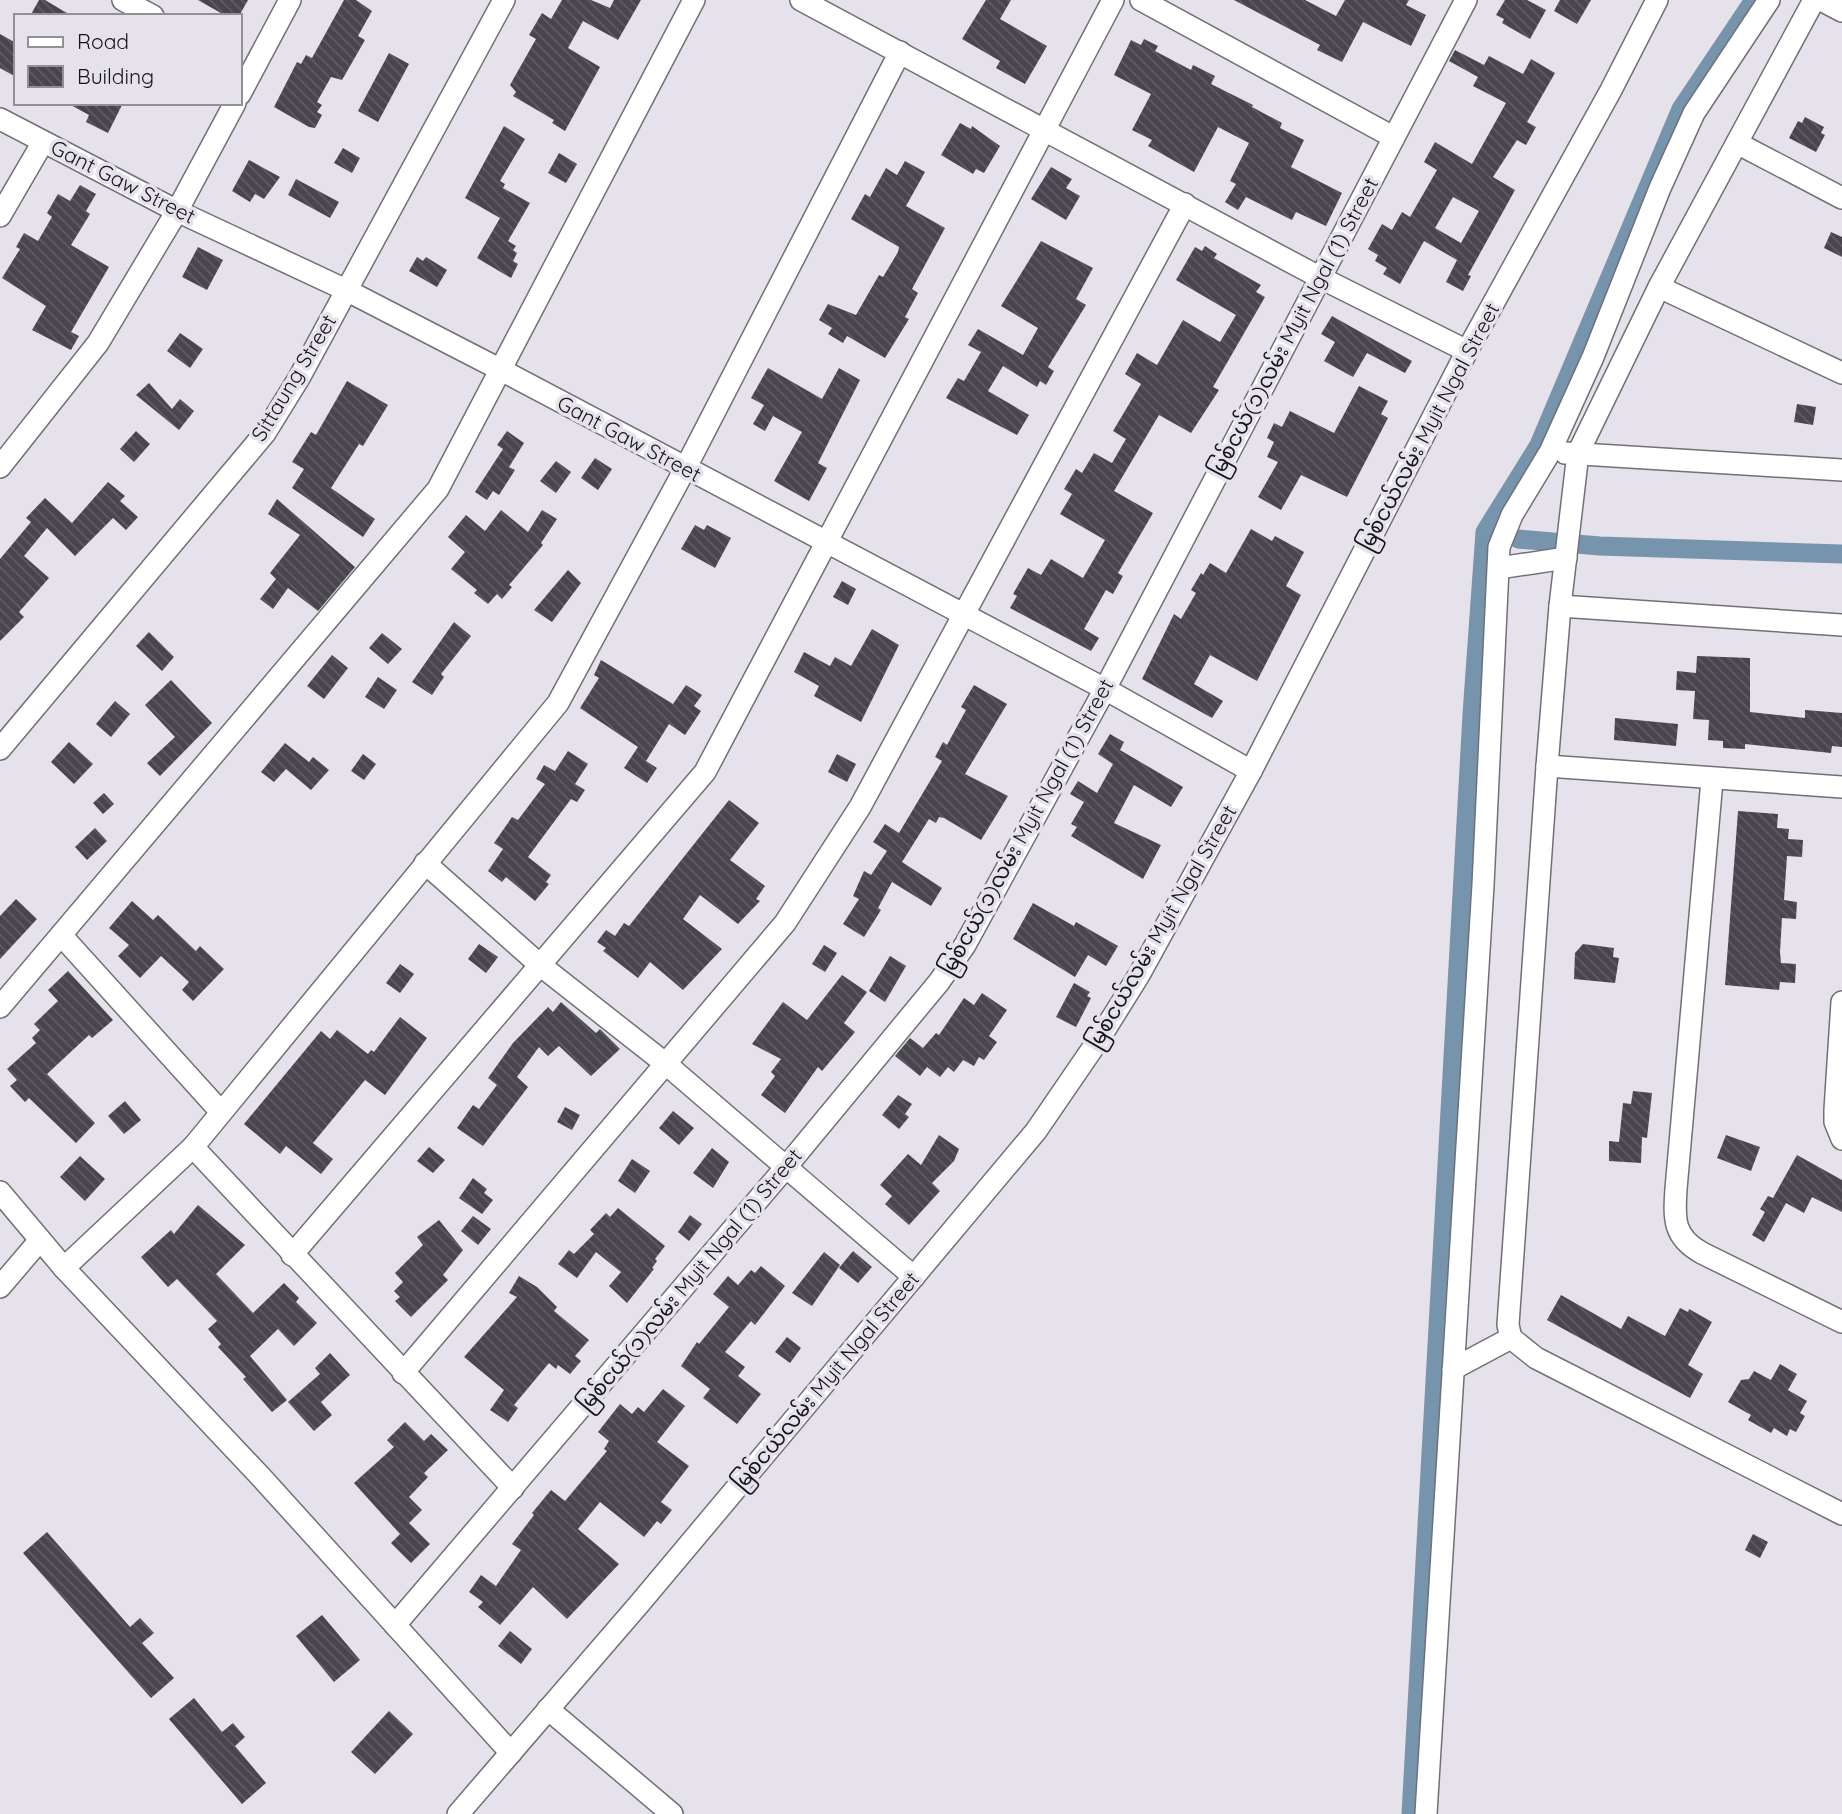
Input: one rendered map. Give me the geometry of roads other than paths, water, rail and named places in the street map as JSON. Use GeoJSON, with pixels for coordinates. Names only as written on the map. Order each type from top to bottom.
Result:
{"type":"FeatureCollection","features":[{"type":"Feature","properties":{"kind":"street"},"geometry":{"type":"LineString","coordinates":[[123,0],[149,14]]}},
{"type":"Feature","properties":{"kind":"street"},"geometry":{"type":"LineString","coordinates":[[242,85],[247,64],[290,0]]}},
{"type":"Feature","properties":{"kind":"street","name":"Sittaung Street"},"geometry":{"type":"LineString","coordinates":[[0,749],[265,432],[299,378],[504,0]]}},
{"type":"Feature","properties":{"kind":"street"},"geometry":{"type":"LineString","coordinates":[[0,1007],[438,489],[503,371],[694,0]]}},
{"type":"Feature","properties":{"kind":"street"},"geometry":{"type":"LineString","coordinates":[[801,0],[1319,277],[1466,351]]}},
{"type":"Feature","properties":{"kind":"street"},"geometry":{"type":"LineString","coordinates":[[292,1255],[705,772],[1113,0]]}},
{"type":"Feature","properties":{"kind":"street"},"geometry":{"type":"LineString","coordinates":[[1141,0],[1393,137]]}},
{"type":"Feature","properties":{"kind":"street","name":"မြစ်ငယ်လမ်း Myit Ngal Street"},"geometry":{"type":"LineString","coordinates":[[458,1814],[1036,1131],[1099,1039],[1139,975],[1251,771],[1466,351],[1611,90],[1657,0]]}},
{"type":"Feature","properties":{"kind":"street"},"geometry":{"type":"LineString","coordinates":[[1426,1814],[1483,885],[1499,547],[1506,528],[1550,452],[1693,113],[1769,0]]}},
{"type":"Feature","properties":{"kind":"street"},"geometry":{"type":"LineString","coordinates":[[1814,0],[1659,286],[1578,453],[1560,606],[1547,766],[1509,1305],[1511,1338],[1523,1351],[1842,1514]]}},
{"type":"Feature","properties":{"kind":"street"},"geometry":{"type":"LineString","coordinates":[[1821,0],[1842,11]]}},
{"type":"Feature","properties":{"kind":"street","name":"မြစ်ငယ်(၁)လမ်း Myit Ngal (1) Street"},"geometry":{"type":"LineString","coordinates":[[395,1625],[786,1167],[939,982],[965,945],[1105,689],[1462,1]]}},
{"type":"Feature","properties":{"kind":"street"},"geometry":{"type":"LineString","coordinates":[[64,1268],[193,1147],[558,703],[685,469],[900,52]]}},
{"type":"Feature","properties":{"kind":"street"},"geometry":{"type":"LineString","coordinates":[[0,467],[98,343],[177,211],[234,105]]}},
{"type":"Feature","properties":{"kind":"street","name":"Gant Gaw Street"},"geometry":{"type":"LineString","coordinates":[[0,119],[177,211],[346,290],[503,371],[1105,689],[1251,771]]}},
{"type":"Feature","properties":{"kind":"street"},"geometry":{"type":"LineString","coordinates":[[0,216],[43,142]]}},
{"type":"Feature","properties":{"kind":"street"},"geometry":{"type":"LineString","coordinates":[[1737,143],[1842,198]]}},
{"type":"Feature","properties":{"kind":"street"},"geometry":{"type":"LineString","coordinates":[[403,1373],[785,923],[823,868],[964,615],[1185,204]]}},
{"type":"Feature","properties":{"kind":"street"},"geometry":{"type":"LineString","coordinates":[[1659,286],[1842,373]]}},
{"type":"Feature","properties":{"kind":"street"},"geometry":{"type":"LineString","coordinates":[[1550,452],[1842,470]]}},
{"type":"Feature","properties":{"kind":"street"},"geometry":{"type":"LineString","coordinates":[[1499,568],[1567,547]]}},
{"type":"Feature","properties":{"kind":"street"},"geometry":{"type":"LineString","coordinates":[[1560,606],[1842,625]]}},
{"type":"Feature","properties":{"kind":"street"},"geometry":{"type":"LineString","coordinates":[[1547,766],[1842,787]]}},
{"type":"Feature","properties":{"kind":"street"},"geometry":{"type":"LineString","coordinates":[[1712,779],[1675,1189],[1676,1230],[1684,1242],[1702,1253],[1842,1322]]}},
{"type":"Feature","properties":{"kind":"street"},"geometry":{"type":"LineString","coordinates":[[425,863],[540,965],[666,1064],[914,1277]]}},
{"type":"Feature","properties":{"kind":"street"},"geometry":{"type":"LineString","coordinates":[[61,934],[221,1112]]}},
{"type":"Feature","properties":{"kind":"street"},"geometry":{"type":"LineString","coordinates":[[1842,1002],[1835,1110],[1835,1122],[1842,1139]]}},
{"type":"Feature","properties":{"kind":"street"},"geometry":{"type":"LineString","coordinates":[[193,1147],[513,1488]]}},
{"type":"Feature","properties":{"kind":"street"},"geometry":{"type":"LineString","coordinates":[[0,1192],[64,1268],[511,1753]]}},
{"type":"Feature","properties":{"kind":"street"},"geometry":{"type":"LineString","coordinates":[[0,1287],[40,1240]]}},
{"type":"Feature","properties":{"kind":"street"},"geometry":{"type":"LineString","coordinates":[[1453,1369],[1511,1338]]}},
{"type":"Feature","properties":{"kind":"street"},"geometry":{"type":"LineString","coordinates":[[548,1709],[672,1814]]}},
{"type":"Feature","properties":{"kind":"waterway"},"geometry":{"type":"LineString","coordinates":[[1411,1814],[1472,714],[1485,532],[1539,445],[1681,109],[1754,0]]}},
{"type":"Feature","properties":{"kind":"waterway"},"geometry":{"type":"LineString","coordinates":[[1518,539],[1600,546],[1842,554]]}}]}
